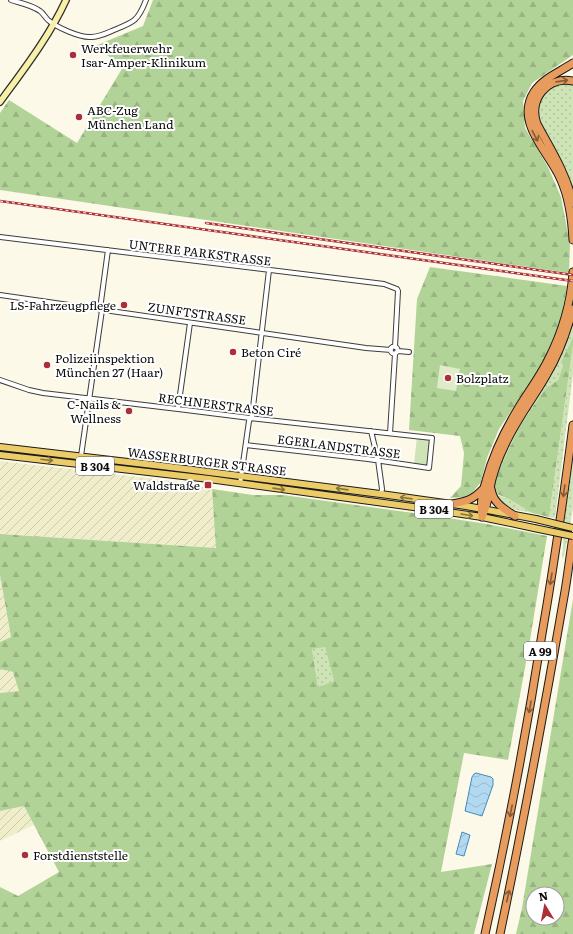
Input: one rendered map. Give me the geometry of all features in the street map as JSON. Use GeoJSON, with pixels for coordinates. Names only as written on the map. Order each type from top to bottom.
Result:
{"type":"FeatureCollection","features":[{"type":"Feature","properties":{"kind":"highway"},"geometry":{"type":"LineString","coordinates":[[573,63],[540,84],[531,98],[528,111],[532,130],[563,185],[570,212],[573,240]]}},
{"type":"Feature","properties":{"kind":"highway"},"geometry":{"type":"LineString","coordinates":[[573,81],[558,81],[541,92],[536,101],[534,118],[565,176],[573,202]]}},
{"type":"Feature","properties":{"kind":"highway"},"geometry":{"type":"LineString","coordinates":[[482,517],[491,463],[498,445],[520,406],[542,372],[556,343],[566,313],[573,272]]}},
{"type":"Feature","properties":{"kind":"highway"},"geometry":{"type":"LineString","coordinates":[[451,504],[466,501],[475,497],[487,486],[514,426],[548,374],[562,344],[573,309]]}},
{"type":"Feature","properties":{"kind":"highway","name":"A 99"},"geometry":{"type":"LineString","coordinates":[[486,934],[502,858],[542,635],[573,425]]}},
{"type":"Feature","properties":{"kind":"highway"},"geometry":{"type":"LineString","coordinates":[[487,486],[494,500],[515,516]]}},
{"type":"Feature","properties":{"kind":"highway","name":"A 99"},"geometry":{"type":"LineString","coordinates":[[500,934],[534,764],[565,590],[573,536]]}},
{"type":"Feature","properties":{"kind":"main road"},"geometry":{"type":"LineString","coordinates":[[0,102],[38,50],[54,24],[66,0]]}},
{"type":"Feature","properties":{"kind":"main road","name":"WASSERBURGER STRASSE"},"geometry":{"type":"LineString","coordinates":[[0,447],[241,476],[451,504]]}},
{"type":"Feature","properties":{"kind":"main road","name":"WASSERBURGER STRASSE"},"geometry":{"type":"LineString","coordinates":[[0,455],[156,473],[482,517]]}},
{"type":"Feature","properties":{"kind":"main road","name":"B 304"},"geometry":{"type":"LineString","coordinates":[[451,504],[536,519],[573,528]]}},
{"type":"Feature","properties":{"kind":"main road","name":"B 304"},"geometry":{"type":"LineString","coordinates":[[482,517],[573,536]]}},
{"type":"Feature","properties":{"kind":"street"},"geometry":{"type":"LineString","coordinates":[[11,0],[41,11],[47,19],[68,31],[81,36],[93,37],[132,23],[139,16],[146,0]]}},
{"type":"Feature","properties":{"kind":"street","name":"UNTERE PARKSTRASSE"},"geometry":{"type":"LineString","coordinates":[[0,237],[384,284],[397,289],[398,294],[395,351]]}},
{"type":"Feature","properties":{"kind":"street"},"geometry":{"type":"LineString","coordinates":[[81,456],[90,398],[108,250]]}},
{"type":"Feature","properties":{"kind":"street"},"geometry":{"type":"LineString","coordinates":[[240,484],[250,418],[252,416],[269,270]]}},
{"type":"Feature","properties":{"kind":"street","name":"ZUNFTSTRASSE"},"geometry":{"type":"LineString","coordinates":[[0,295],[366,348],[409,352]]}},
{"type":"Feature","properties":{"kind":"street"},"geometry":{"type":"LineString","coordinates":[[178,409],[190,323]]}},
{"type":"Feature","properties":{"kind":"street"},"geometry":{"type":"LineString","coordinates":[[390,433],[395,351]]}},
{"type":"Feature","properties":{"kind":"street","name":"RECHNERSTRASSE"},"geometry":{"type":"LineString","coordinates":[[0,380],[43,393],[432,438],[429,468]]}},
{"type":"Feature","properties":{"kind":"street"},"geometry":{"type":"LineString","coordinates":[[371,431],[378,460],[382,489],[381,494]]}},
{"type":"Feature","properties":{"kind":"street","name":"EGERLANDSTRASSE"},"geometry":{"type":"LineString","coordinates":[[246,445],[378,460],[429,468]]}},
{"type":"Feature","properties":{"kind":"shaded area"},"geometry":{"type":"Polygon","coordinates":[[[0,461],[165,480],[212,489],[217,548],[0,534],[0,461]]]}},
{"type":"Feature","properties":{"kind":"shaded area"},"geometry":{"type":"Polygon","coordinates":[[[0,575],[11,637],[0,642],[0,575]]]}},
{"type":"Feature","properties":{"kind":"shaded area"},"geometry":{"type":"Polygon","coordinates":[[[0,669],[13,672],[20,691],[0,693],[0,669]]]}},
{"type":"Feature","properties":{"kind":"shaded area"},"geometry":{"type":"Polygon","coordinates":[[[24,806],[34,825],[0,841],[0,811],[24,806]]]}},
{"type":"Feature","properties":{"kind":"green space"},"geometry":{"type":"Polygon","coordinates":[[[153,0],[573,0],[573,55],[532,83],[523,101],[525,128],[548,167],[561,197],[570,244],[569,273],[0,190],[0,113],[9,100],[77,143],[123,67],[95,46],[143,26],[153,0]]]}},
{"type":"Feature","properties":{"kind":"green space"},"geometry":{"type":"Polygon","coordinates":[[[569,83],[573,84],[573,193],[538,121],[539,101],[547,91],[557,85],[569,83]]]}},
{"type":"Feature","properties":{"kind":"green space"},"geometry":{"type":"Polygon","coordinates":[[[430,267],[567,286],[561,319],[541,367],[499,429],[487,458],[481,482],[472,493],[464,497],[450,498],[461,486],[464,453],[460,436],[409,430],[417,299],[430,267]]]}},
{"type":"Feature","properties":{"kind":"green space"},"geometry":{"type":"Polygon","coordinates":[[[573,318],[573,337],[561,362],[563,366],[558,380],[546,388],[496,477],[500,464],[520,422],[573,318]]]}},
{"type":"Feature","properties":{"kind":"green space"},"geometry":{"type":"Polygon","coordinates":[[[573,337],[549,517],[532,513],[509,499],[497,494],[493,488],[496,477],[520,426],[546,388],[558,380],[563,366],[561,362],[573,337]]]}},
{"type":"Feature","properties":{"kind":"green space"},"geometry":{"type":"Polygon","coordinates":[[[573,345],[573,373],[555,518],[549,517],[573,345]]]}},
{"type":"Feature","properties":{"kind":"green space","name":"Bolzplatz"},"geometry":{"type":"Polygon","coordinates":[[[440,365],[460,369],[456,391],[437,388],[440,365]]]}},
{"type":"Feature","properties":{"kind":"green space"},"geometry":{"type":"Polygon","coordinates":[[[417,437],[430,438],[427,466],[414,464],[417,437]]]}},
{"type":"Feature","properties":{"kind":"green space"},"geometry":{"type":"Polygon","coordinates":[[[16,451],[204,474],[192,474],[18,454],[16,451]]]}},
{"type":"Feature","properties":{"kind":"green space"},"geometry":{"type":"Polygon","coordinates":[[[573,457],[573,508],[564,556],[562,559],[565,516],[573,457]]]}},
{"type":"Feature","properties":{"kind":"green space"},"geometry":{"type":"Polygon","coordinates":[[[493,488],[497,495],[509,499],[532,513],[504,506],[498,500],[493,488]]]}},
{"type":"Feature","properties":{"kind":"green space"},"geometry":{"type":"Polygon","coordinates":[[[212,489],[253,495],[283,495],[435,516],[487,524],[547,536],[508,760],[464,753],[441,872],[492,864],[474,934],[0,934],[0,887],[18,896],[59,872],[24,806],[0,811],[0,693],[19,691],[13,672],[0,669],[0,642],[11,637],[0,575],[0,534],[216,548],[212,489]],[[325,647],[312,649],[318,687],[334,681],[325,647]]]}},
{"type":"Feature","properties":{"kind":"green space"},"geometry":{"type":"Polygon","coordinates":[[[573,599],[573,934],[516,934],[525,890],[525,926],[565,926],[565,886],[526,886],[573,599]]]}},
{"type":"Feature","properties":{"kind":"green space"},"geometry":{"type":"Polygon","coordinates":[[[325,646],[334,681],[318,687],[312,649],[325,646]]]}},
{"type":"Feature","properties":{"kind":"water"},"geometry":{"type":"Polygon","coordinates":[[[476,773],[491,777],[493,779],[493,785],[482,816],[465,811],[472,777],[476,773]]]}},
{"type":"Feature","properties":{"kind":"water"},"geometry":{"type":"Polygon","coordinates":[[[462,832],[470,835],[464,856],[456,854],[462,832]]]}},
{"type":"Feature","properties":{"kind":"railway"},"geometry":{"type":"LineString","coordinates":[[0,201],[573,281]]}},
{"type":"Feature","properties":{"kind":"railway"},"geometry":{"type":"LineString","coordinates":[[206,223],[573,275]]}},
{"type":"Feature","properties":{"kind":"place","name":"Werkfeuerwehr Isar-Amper-Klinikum"},"geometry":{"type":"Point","coordinates":[73,55]}},
{"type":"Feature","properties":{"kind":"place","name":"ABC-Zug München Land"},"geometry":{"type":"Point","coordinates":[79,117]}},
{"type":"Feature","properties":{"kind":"place","name":"LS-Fahrzeugpflege"},"geometry":{"type":"Point","coordinates":[124,305]}},
{"type":"Feature","properties":{"kind":"place","name":"Beton Ciré"},"geometry":{"type":"Point","coordinates":[233,352]}},
{"type":"Feature","properties":{"kind":"place","name":"Polizeiinspektion München 27 (Haar)"},"geometry":{"type":"Point","coordinates":[47,365]}},
{"type":"Feature","properties":{"kind":"place","name":"Bolzplatz"},"geometry":{"type":"Point","coordinates":[448,378]}},
{"type":"Feature","properties":{"kind":"place","name":"C-Nails & Wellness"},"geometry":{"type":"Point","coordinates":[129,411]}},
{"type":"Feature","properties":{"kind":"place","name":"Waldstraße"},"geometry":{"type":"Point","coordinates":[208,485]}},
{"type":"Feature","properties":{"kind":"place","name":"Forstdienststelle"},"geometry":{"type":"Point","coordinates":[25,855]}}]}
